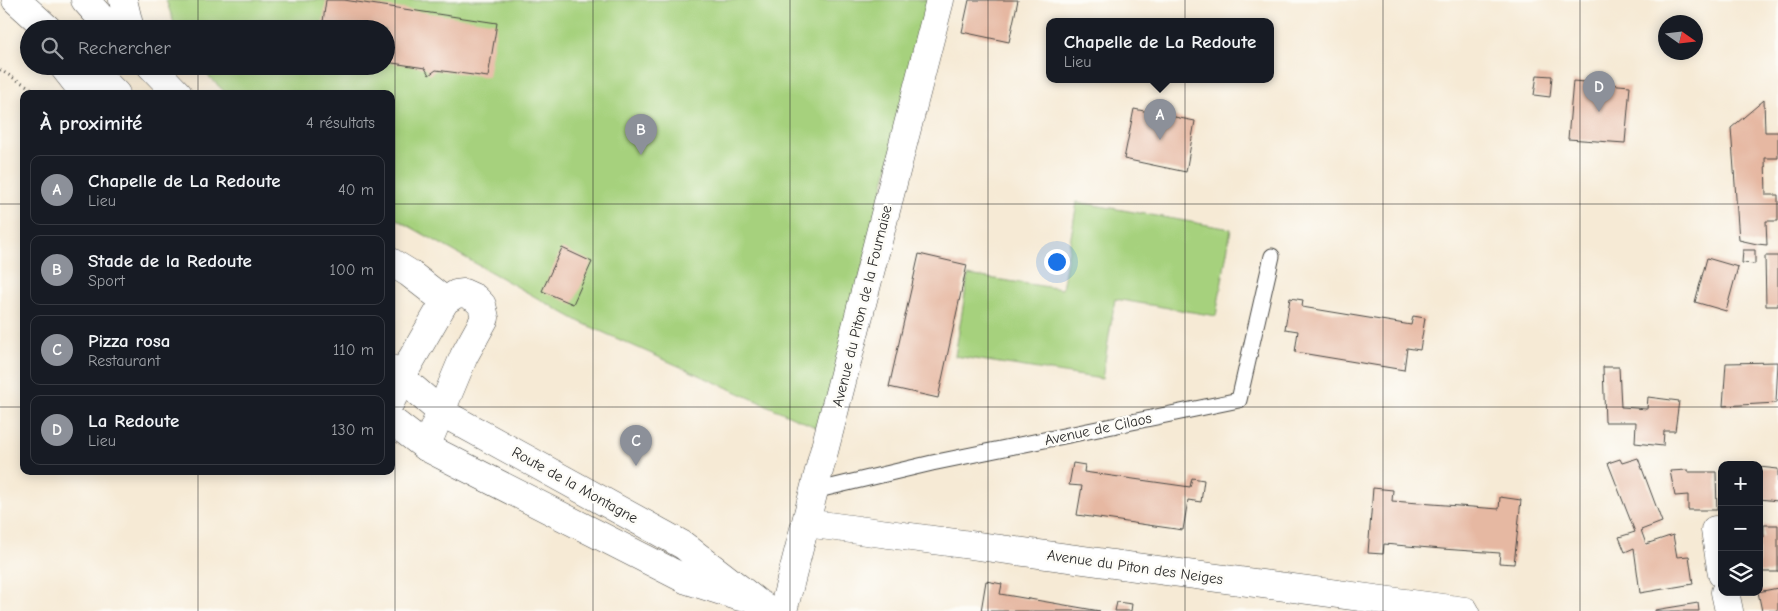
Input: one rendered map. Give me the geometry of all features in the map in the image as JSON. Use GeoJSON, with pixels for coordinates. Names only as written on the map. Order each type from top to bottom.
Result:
{"type":"FeatureCollection","features":[{"type":"Feature","properties":{"kind":"street"},"geometry":{"type":"LineString","coordinates":[[8,0],[25,20]]}},
{"type":"Feature","properties":{"kind":"street"},"geometry":{"type":"LineString","coordinates":[[16,0],[38,20]]}},
{"type":"Feature","properties":{"kind":"street"},"geometry":{"type":"LineString","coordinates":[[86,0],[103,20]]}},
{"type":"Feature","properties":{"kind":"street"},"geometry":{"type":"LineString","coordinates":[[123,0],[128,20]]}},
{"type":"Feature","properties":{"kind":"street","name":"Avenue du Piton de la Fournaise"},"geometry":{"type":"LineString","coordinates":[[783,611],[940,0]]}},
{"type":"Feature","properties":{"kind":"street"},"geometry":{"type":"LineString","coordinates":[[70,75],[82,90]]}},
{"type":"Feature","properties":{"kind":"street"},"geometry":{"type":"LineString","coordinates":[[97,75],[112,90]]}},
{"type":"Feature","properties":{"kind":"street"},"geometry":{"type":"LineString","coordinates":[[160,75],[174,90]]}},
{"type":"Feature","properties":{"kind":"street"},"geometry":{"type":"LineString","coordinates":[[395,264],[409,273],[444,301]]}},
{"type":"Feature","properties":{"kind":"street"},"geometry":{"type":"LineString","coordinates":[[395,383],[407,367],[444,301],[456,294],[464,293],[475,298],[482,305],[484,318],[464,356],[426,447]]}},
{"type":"Feature","properties":{"kind":"street","name":"Route de la Montagne"},"geometry":{"type":"LineString","coordinates":[[395,383],[441,412],[683,544],[764,607]]}},
{"type":"Feature","properties":{"kind":"street","name":"Route de la Montagne"},"geometry":{"type":"LineString","coordinates":[[395,423],[426,447],[687,580],[764,607]]}},
{"type":"Feature","properties":{"kind":"street","name":"Avenue du Piton des Neiges"},"geometry":{"type":"LineString","coordinates":[[806,523],[1465,611]]}},
{"type":"Feature","properties":{"kind":"street"},"geometry":{"type":"LineString","coordinates":[[1715,530],[1718,551]]}},
{"type":"Feature","properties":{"kind":"street"},"geometry":{"type":"LineString","coordinates":[[1726,596],[1728,611]]}},
{"type":"Feature","properties":{"kind":"lane","name":"Avenue de Cilaos"},"geometry":{"type":"LineString","coordinates":[[814,491],[932,463],[1239,400],[1272,256]]}},
{"type":"Feature","properties":{"kind":"path"},"geometry":{"type":"LineString","coordinates":[[0,70],[34,90]]}},
{"type":"Feature","properties":{"kind":"green space"},"geometry":{"type":"Polygon","coordinates":[[[166,0],[930,0],[822,430],[580,322],[395,218],[395,90],[223,90],[207,75],[395,75],[395,20],[173,20],[166,0]]]}},
{"type":"Feature","properties":{"kind":"green space"},"geometry":{"type":"Polygon","coordinates":[[[1077,202],[1231,229],[1216,316],[1115,299],[1102,379],[955,356],[968,275],[1062,289],[1077,202]]]}},
{"type":"Feature","properties":{"kind":"building"},"geometry":{"type":"Polygon","coordinates":[[[326,0],[344,0],[497,23],[488,77],[436,70],[429,75],[425,68],[395,63],[395,20],[323,20],[326,0]]]}},
{"type":"Feature","properties":{"kind":"building"},"geometry":{"type":"Polygon","coordinates":[[[969,0],[1018,0],[1009,42],[962,32],[969,0]]]}},
{"type":"Feature","properties":{"kind":"building"},"geometry":{"type":"Polygon","coordinates":[[[1537,75],[1552,76],[1550,97],[1534,95],[1537,75]]]}},
{"type":"Feature","properties":{"kind":"building"},"geometry":{"type":"Polygon","coordinates":[[[1573,81],[1630,86],[1625,143],[1568,139],[1573,81]]]}},
{"type":"Feature","properties":{"kind":"building"},"geometry":{"type":"Polygon","coordinates":[[[1764,100],[1765,132],[1778,132],[1778,158],[1765,158],[1766,195],[1778,195],[1778,221],[1766,221],[1767,245],[1739,240],[1731,128],[1764,100]]]}},
{"type":"Feature","properties":{"kind":"building"},"geometry":{"type":"Polygon","coordinates":[[[1134,109],[1195,121],[1186,172],[1124,159],[1134,109]]]}},
{"type":"Feature","properties":{"kind":"building"},"geometry":{"type":"Polygon","coordinates":[[[562,248],[592,262],[573,304],[542,291],[562,248]]]}},
{"type":"Feature","properties":{"kind":"building"},"geometry":{"type":"Polygon","coordinates":[[[1743,250],[1755,250],[1755,264],[1742,263],[1743,250]]]}},
{"type":"Feature","properties":{"kind":"building"},"geometry":{"type":"Polygon","coordinates":[[[919,254],[967,265],[938,398],[889,387],[919,254]]]}},
{"type":"Feature","properties":{"kind":"building"},"geometry":{"type":"Polygon","coordinates":[[[1765,256],[1778,256],[1778,306],[1766,306],[1765,256]]]}},
{"type":"Feature","properties":{"kind":"building"},"geometry":{"type":"Polygon","coordinates":[[[1707,258],[1738,267],[1726,311],[1695,302],[1707,258]]]}},
{"type":"Feature","properties":{"kind":"building"},"geometry":{"type":"Polygon","coordinates":[[[1290,298],[1303,300],[1302,307],[1411,325],[1413,316],[1425,318],[1420,350],[1407,348],[1404,370],[1295,352],[1298,331],[1285,329],[1290,298]]]}},
{"type":"Feature","properties":{"kind":"building"},"geometry":{"type":"Polygon","coordinates":[[[1778,362],[1776,403],[1723,406],[1726,363],[1778,362]]]}},
{"type":"Feature","properties":{"kind":"building"},"geometry":{"type":"Polygon","coordinates":[[[1603,367],[1619,367],[1621,407],[1647,409],[1648,397],[1679,401],[1675,431],[1664,431],[1663,446],[1635,443],[1636,422],[1605,422],[1603,367]]]}},
{"type":"Feature","properties":{"kind":"building"},"geometry":{"type":"Polygon","coordinates":[[[1638,458],[1662,522],[1641,530],[1646,544],[1673,535],[1677,557],[1689,556],[1693,584],[1640,593],[1634,548],[1625,552],[1619,537],[1635,532],[1608,463],[1620,459],[1622,463],[1638,458]]]}},
{"type":"Feature","properties":{"kind":"building"},"geometry":{"type":"Polygon","coordinates":[[[1073,463],[1085,465],[1084,472],[1190,487],[1192,478],[1204,480],[1201,502],[1188,500],[1183,530],[1077,515],[1082,486],[1069,485],[1073,463]]]}},
{"type":"Feature","properties":{"kind":"building"},"geometry":{"type":"Polygon","coordinates":[[[1763,467],[1778,469],[1778,501],[1763,499],[1763,467]]]}},
{"type":"Feature","properties":{"kind":"building"},"geometry":{"type":"Polygon","coordinates":[[[1688,470],[1688,472],[1716,472],[1717,510],[1688,510],[1688,495],[1675,496],[1670,471],[1688,470]]]}},
{"type":"Feature","properties":{"kind":"building"},"geometry":{"type":"Polygon","coordinates":[[[1373,488],[1393,490],[1392,501],[1499,509],[1500,497],[1521,500],[1514,564],[1499,563],[1500,553],[1384,544],[1383,554],[1368,553],[1373,488]]]}},
{"type":"Feature","properties":{"kind":"building"},"geometry":{"type":"Polygon","coordinates":[[[1764,525],[1778,525],[1778,572],[1763,572],[1764,525]]]}},
{"type":"Feature","properties":{"kind":"building"},"geometry":{"type":"Polygon","coordinates":[[[986,581],[1002,584],[1000,594],[1100,611],[981,611],[986,581]]]}},
{"type":"Feature","properties":{"kind":"building"},"geometry":{"type":"Polygon","coordinates":[[[1778,588],[1778,611],[1762,611],[1759,596],[1763,596],[1763,591],[1778,588]]]}},
{"type":"Feature","properties":{"kind":"building"},"geometry":{"type":"Polygon","coordinates":[[[1117,602],[1132,604],[1131,611],[1115,611],[1117,602]]]}},
{"type":"Feature","properties":{"kind":"building"},"geometry":{"type":"Polygon","coordinates":[[[1698,603],[1699,611],[1655,611],[1655,610],[1698,603]]]}},
{"type":"Feature","properties":{"kind":"place","name":"La Redoute"},"geometry":{"type":"Point","coordinates":[1599,112]}},
{"type":"Feature","properties":{"kind":"place","name":"Chapelle de La Redoute"},"geometry":{"type":"Point","coordinates":[1160,140]}},
{"type":"Feature","properties":{"kind":"place","name":"Stade de la Redoute"},"geometry":{"type":"Point","coordinates":[641,155]}},
{"type":"Feature","properties":{"kind":"place","name":"Pizza rosa"},"geometry":{"type":"Point","coordinates":[636,466]}}]}
